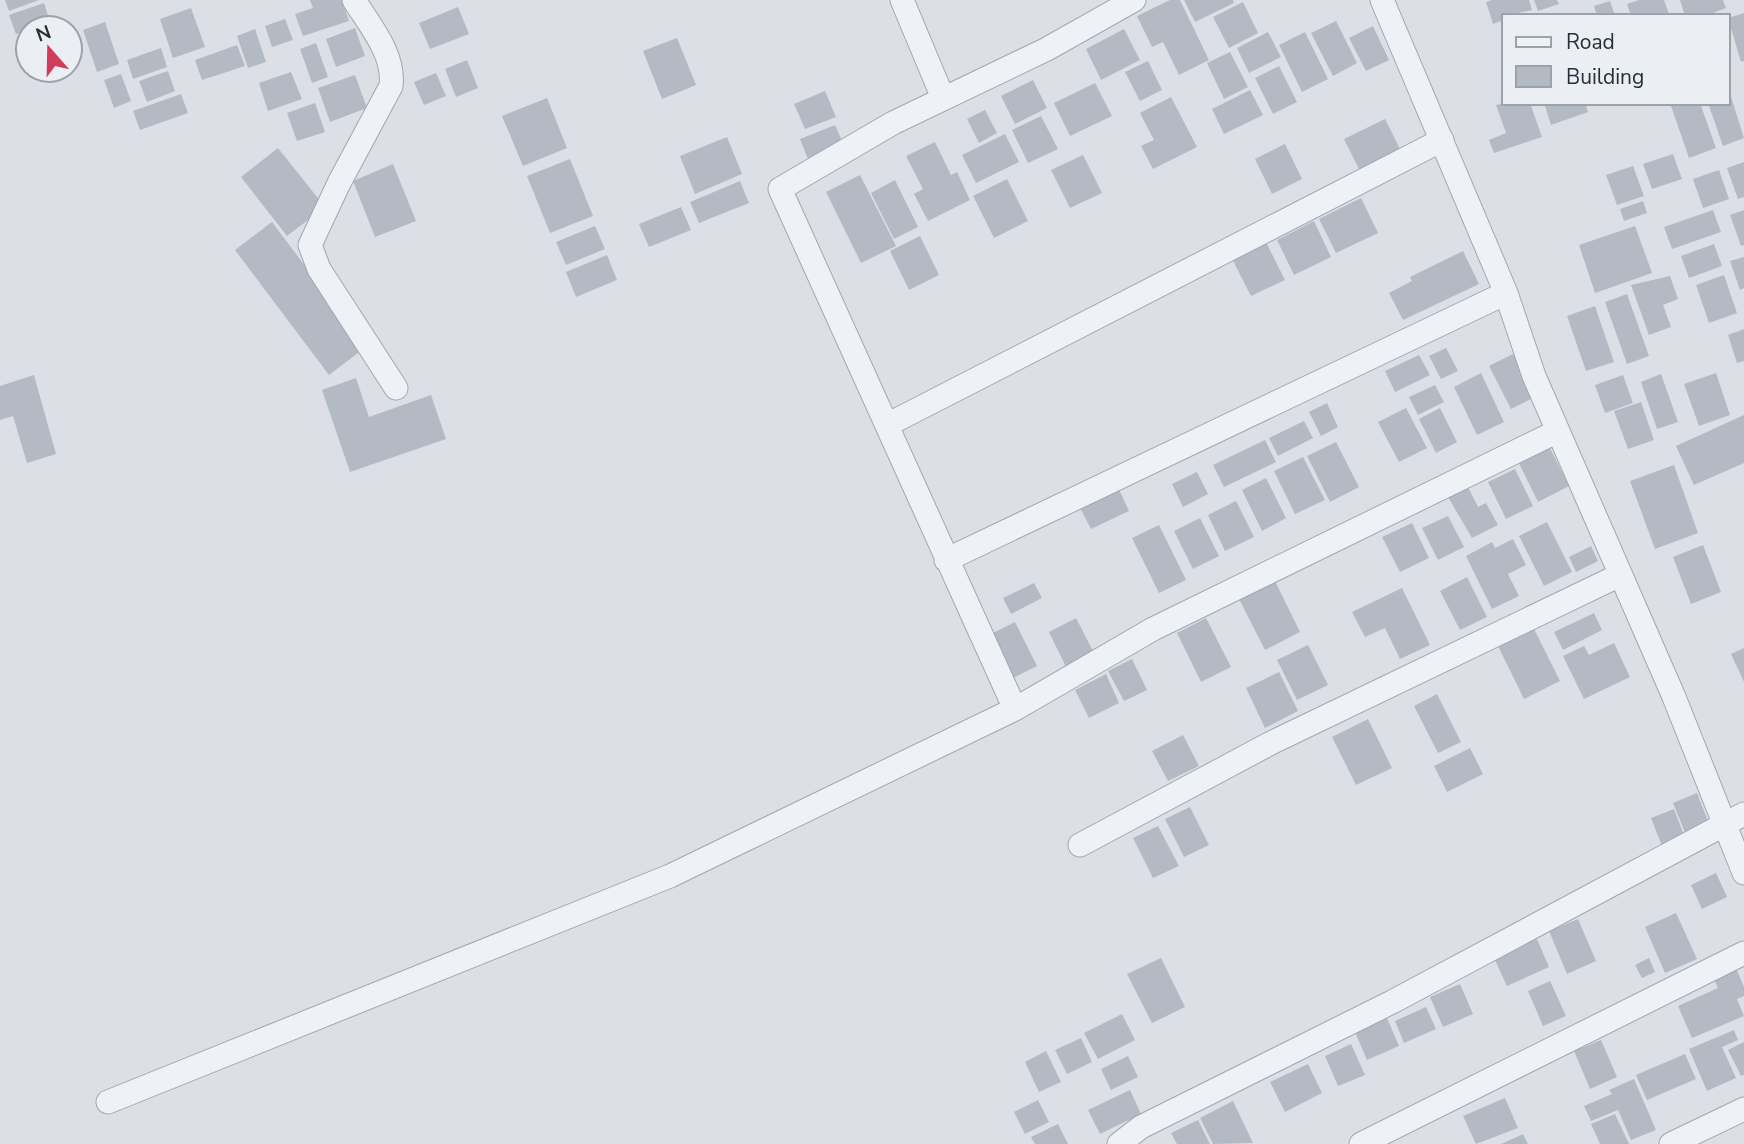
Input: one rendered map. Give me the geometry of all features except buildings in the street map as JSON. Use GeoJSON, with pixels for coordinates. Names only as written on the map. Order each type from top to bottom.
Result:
{"type":"FeatureCollection","features":[{"type":"Feature","properties":{"kind":"street"},"geometry":{"type":"LineString","coordinates":[[354,0],[388,56],[392,71],[391,86],[323,213],[310,245],[311,253],[396,388]]}},
{"type":"Feature","properties":{"kind":"street"},"geometry":{"type":"LineString","coordinates":[[902,0],[943,97]]}},
{"type":"Feature","properties":{"kind":"street"},"geometry":{"type":"LineString","coordinates":[[1015,709],[780,189],[943,97],[1048,49],[1134,0]]}},
{"type":"Feature","properties":{"kind":"street"},"geometry":{"type":"LineString","coordinates":[[1382,0],[1506,293],[1534,376],[1674,697],[1735,820],[1744,873]]}},
{"type":"Feature","properties":{"kind":"street"},"geometry":{"type":"LineString","coordinates":[[887,425],[1442,140]]}},
{"type":"Feature","properties":{"kind":"street"},"geometry":{"type":"LineString","coordinates":[[946,560],[1506,293]]}},
{"type":"Feature","properties":{"kind":"street"},"geometry":{"type":"LineString","coordinates":[[108,1102],[670,876],[1015,709],[1210,600],[1558,430]]}},
{"type":"Feature","properties":{"kind":"street"},"geometry":{"type":"LineString","coordinates":[[1080,845],[1271,743],[1620,575]]}},
{"type":"Feature","properties":{"kind":"street"},"geometry":{"type":"LineString","coordinates":[[1119,1144],[1141,1127],[1392,1002],[1735,820]]}},
{"type":"Feature","properties":{"kind":"street"},"geometry":{"type":"LineString","coordinates":[[1361,1144],[1744,953]]}},
{"type":"Feature","properties":{"kind":"street"},"geometry":{"type":"LineString","coordinates":[[1671,1144],[1744,1109]]}}]}
